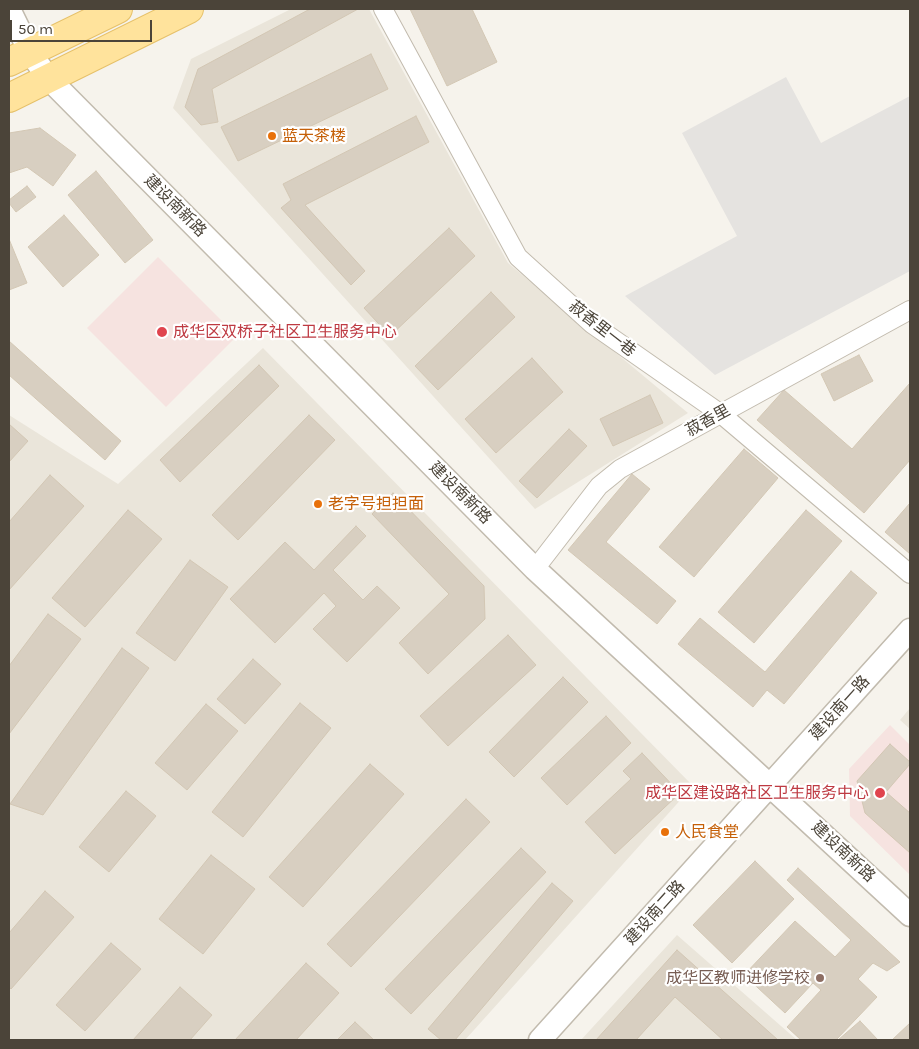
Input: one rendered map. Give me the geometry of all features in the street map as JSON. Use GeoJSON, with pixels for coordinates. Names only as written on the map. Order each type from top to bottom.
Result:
{"type":"FeatureCollection","features":[{"type":"Feature","properties":{"kind":"main road"},"geometry":{"type":"LineString","coordinates":[[19,57],[118,9]]}},
{"type":"Feature","properties":{"kind":"main road"},"geometry":{"type":"LineString","coordinates":[[9,98],[189,9]]}},
{"type":"Feature","properties":{"kind":"street","name":"建设南新路"},"geometry":{"type":"LineString","coordinates":[[9,9],[19,57],[48,78],[535,569],[910,915]]}},
{"type":"Feature","properties":{"kind":"street","name":"菽香里一巷"},"geometry":{"type":"LineString","coordinates":[[383,9],[518,257],[592,324],[721,414],[910,574]]}},
{"type":"Feature","properties":{"kind":"street","name":"菽香里"},"geometry":{"type":"LineString","coordinates":[[535,569],[599,486],[620,469],[910,310]]}},
{"type":"Feature","properties":{"kind":"street","name":"建设南一路"},"geometry":{"type":"LineString","coordinates":[[770,785],[910,630]]}},
{"type":"Feature","properties":{"kind":"street","name":"建设南二路"},"geometry":{"type":"LineString","coordinates":[[540,1040],[770,785]]}},
{"type":"Feature","properties":{"kind":"shaded area"},"geometry":{"type":"Polygon","coordinates":[[[291,9],[369,9],[508,263],[688,413],[535,509],[173,108],[191,59],[291,9]]]}},
{"type":"Feature","properties":{"kind":"shaded area"},"geometry":{"type":"Polygon","coordinates":[[[786,77],[821,143],[910,96],[910,271],[715,375],[625,296],[737,236],[682,133],[786,77]]]}},
{"type":"Feature","properties":{"kind":"shaded area","name":"成华区双桥子社区卫生服务中心"},"geometry":{"type":"Polygon","coordinates":[[[158,257],[237,336],[166,407],[87,328],[158,257]]]}},
{"type":"Feature","properties":{"kind":"shaded area"},"geometry":{"type":"Polygon","coordinates":[[[263,348],[693,786],[465,1040],[9,1040],[9,415],[118,484],[263,348]]]}},
{"type":"Feature","properties":{"kind":"shaded area"},"geometry":{"type":"Polygon","coordinates":[[[910,708],[910,729],[900,720],[910,708]]]}},
{"type":"Feature","properties":{"kind":"shaded area","name":"成华区建设路社区卫生服务中心"},"geometry":{"type":"Polygon","coordinates":[[[890,725],[910,745],[910,875],[850,816],[849,769],[890,725]]]}},
{"type":"Feature","properties":{"kind":"shaded area"},"geometry":{"type":"Polygon","coordinates":[[[677,935],[797,1040],[581,1040],[677,935]]]}},
{"type":"Feature","properties":{"kind":"building"},"geometry":{"type":"Polygon","coordinates":[[[310,9],[358,9],[212,89],[218,122],[201,125],[185,107],[198,69],[310,9]]]}},
{"type":"Feature","properties":{"kind":"building"},"geometry":{"type":"Polygon","coordinates":[[[410,9],[472,9],[497,62],[447,86],[410,9]]]}},
{"type":"Feature","properties":{"kind":"building"},"geometry":{"type":"Polygon","coordinates":[[[371,54],[388,89],[238,161],[221,127],[371,54]]]}},
{"type":"Feature","properties":{"kind":"building"},"geometry":{"type":"Polygon","coordinates":[[[416,116],[429,142],[305,205],[365,271],[351,285],[281,208],[291,200],[283,184],[416,116]]]}},
{"type":"Feature","properties":{"kind":"building"},"geometry":{"type":"Polygon","coordinates":[[[40,128],[76,155],[53,186],[27,167],[9,173],[9,133],[40,128]]]}},
{"type":"Feature","properties":{"kind":"building"},"geometry":{"type":"Polygon","coordinates":[[[96,171],[153,240],[125,263],[68,195],[96,171]]]}},
{"type":"Feature","properties":{"kind":"building"},"geometry":{"type":"Polygon","coordinates":[[[27,186],[36,197],[16,212],[9,203],[9,200],[27,186]]]}},
{"type":"Feature","properties":{"kind":"building"},"geometry":{"type":"Polygon","coordinates":[[[64,215],[99,255],[63,287],[28,247],[64,215]]]}},
{"type":"Feature","properties":{"kind":"building"},"geometry":{"type":"Polygon","coordinates":[[[449,228],[475,256],[390,336],[364,308],[449,228]]]}},
{"type":"Feature","properties":{"kind":"building"},"geometry":{"type":"Polygon","coordinates":[[[9,239],[27,283],[9,290],[9,239]]]}},
{"type":"Feature","properties":{"kind":"building"},"geometry":{"type":"Polygon","coordinates":[[[491,292],[515,317],[438,390],[415,366],[491,292]]]}},
{"type":"Feature","properties":{"kind":"building"},"geometry":{"type":"Polygon","coordinates":[[[9,341],[121,441],[105,460],[9,375],[9,341]]]}},
{"type":"Feature","properties":{"kind":"building"},"geometry":{"type":"Polygon","coordinates":[[[859,355],[873,381],[834,401],[821,374],[859,355]]]}},
{"type":"Feature","properties":{"kind":"building"},"geometry":{"type":"Polygon","coordinates":[[[532,358],[563,392],[496,453],[465,419],[532,358]]]}},
{"type":"Feature","properties":{"kind":"building"},"geometry":{"type":"Polygon","coordinates":[[[259,365],[279,386],[180,482],[160,460],[259,365]]]}},
{"type":"Feature","properties":{"kind":"building"},"geometry":{"type":"Polygon","coordinates":[[[910,383],[910,460],[864,513],[757,420],[784,390],[852,449],[910,383]]]}},
{"type":"Feature","properties":{"kind":"building"},"geometry":{"type":"Polygon","coordinates":[[[650,395],[663,423],[613,446],[600,419],[650,395]]]}},
{"type":"Feature","properties":{"kind":"building"},"geometry":{"type":"Polygon","coordinates":[[[309,415],[335,440],[238,540],[212,515],[309,415]]]}},
{"type":"Feature","properties":{"kind":"building"},"geometry":{"type":"Polygon","coordinates":[[[9,424],[28,441],[9,462],[9,424]]]}},
{"type":"Feature","properties":{"kind":"building"},"geometry":{"type":"Polygon","coordinates":[[[569,429],[587,446],[537,498],[519,481],[569,429]]]}},
{"type":"Feature","properties":{"kind":"building"},"geometry":{"type":"Polygon","coordinates":[[[744,449],[778,478],[694,577],[659,547],[744,449]]]}},
{"type":"Feature","properties":{"kind":"building"},"geometry":{"type":"Polygon","coordinates":[[[632,474],[650,489],[606,542],[676,601],[657,624],[568,550],[632,474]]]}},
{"type":"Feature","properties":{"kind":"building"},"geometry":{"type":"Polygon","coordinates":[[[50,475],[84,506],[9,590],[9,522],[50,475]]]}},
{"type":"Feature","properties":{"kind":"building"},"geometry":{"type":"Polygon","coordinates":[[[393,493],[484,586],[485,619],[428,674],[399,643],[449,594],[372,514],[393,493]]]}},
{"type":"Feature","properties":{"kind":"building"},"geometry":{"type":"Polygon","coordinates":[[[910,503],[910,554],[885,532],[910,503]]]}},
{"type":"Feature","properties":{"kind":"building"},"geometry":{"type":"Polygon","coordinates":[[[128,510],[162,539],[85,627],[52,598],[128,510]]]}},
{"type":"Feature","properties":{"kind":"building"},"geometry":{"type":"Polygon","coordinates":[[[806,510],[842,541],[754,643],[718,612],[806,510]]]}},
{"type":"Feature","properties":{"kind":"building"},"geometry":{"type":"Polygon","coordinates":[[[356,526],[366,536],[333,570],[363,600],[377,586],[400,608],[347,662],[313,629],[336,606],[324,593],[275,643],[230,599],[285,542],[314,570],[356,526]]]}},
{"type":"Feature","properties":{"kind":"building"},"geometry":{"type":"Polygon","coordinates":[[[190,560],[228,587],[175,661],[136,633],[190,560]]]}},
{"type":"Feature","properties":{"kind":"building"},"geometry":{"type":"Polygon","coordinates":[[[851,571],[877,593],[784,704],[767,690],[753,707],[678,644],[700,618],[765,672],[851,571]]]}},
{"type":"Feature","properties":{"kind":"building"},"geometry":{"type":"Polygon","coordinates":[[[48,614],[81,639],[9,734],[9,666],[48,614]]]}},
{"type":"Feature","properties":{"kind":"building"},"geometry":{"type":"Polygon","coordinates":[[[508,635],[536,665],[448,746],[420,716],[508,635]]]}},
{"type":"Feature","properties":{"kind":"building"},"geometry":{"type":"Polygon","coordinates":[[[122,648],[149,668],[43,815],[10,804],[122,648]]]}},
{"type":"Feature","properties":{"kind":"building"},"geometry":{"type":"Polygon","coordinates":[[[253,659],[281,684],[245,724],[217,699],[253,659]]]}},
{"type":"Feature","properties":{"kind":"building"},"geometry":{"type":"Polygon","coordinates":[[[563,677],[588,702],[514,777],[489,752],[563,677]]]}},
{"type":"Feature","properties":{"kind":"building"},"geometry":{"type":"Polygon","coordinates":[[[300,703],[331,728],[243,837],[212,812],[300,703]]]}},
{"type":"Feature","properties":{"kind":"building"},"geometry":{"type":"Polygon","coordinates":[[[206,704],[238,731],[187,790],[155,763],[206,704]]]}},
{"type":"Feature","properties":{"kind":"building"},"geometry":{"type":"Polygon","coordinates":[[[606,716],[631,743],[567,805],[541,778],[606,716]]]}},
{"type":"Feature","properties":{"kind":"building"},"geometry":{"type":"Polygon","coordinates":[[[890,744],[910,762],[886,792],[910,813],[910,853],[865,813],[857,781],[890,744]]]}},
{"type":"Feature","properties":{"kind":"building"},"geometry":{"type":"Polygon","coordinates":[[[642,753],[680,793],[615,854],[585,822],[631,779],[623,771],[642,753]]]}},
{"type":"Feature","properties":{"kind":"building"},"geometry":{"type":"Polygon","coordinates":[[[370,764],[404,794],[303,907],[269,877],[370,764]]]}},
{"type":"Feature","properties":{"kind":"building"},"geometry":{"type":"Polygon","coordinates":[[[126,791],[156,816],[109,872],[79,847],[126,791]]]}},
{"type":"Feature","properties":{"kind":"building"},"geometry":{"type":"Polygon","coordinates":[[[466,799],[490,822],[351,967],[327,944],[466,799]]]}},
{"type":"Feature","properties":{"kind":"building"},"geometry":{"type":"Polygon","coordinates":[[[521,848],[546,872],[411,1014],[385,989],[521,848]]]}},
{"type":"Feature","properties":{"kind":"building"},"geometry":{"type":"Polygon","coordinates":[[[211,855],[255,889],[203,954],[159,919],[211,855]]]}},
{"type":"Feature","properties":{"kind":"building"},"geometry":{"type":"Polygon","coordinates":[[[755,861],[794,899],[732,963],[693,925],[755,861]]]}},
{"type":"Feature","properties":{"kind":"building"},"geometry":{"type":"Polygon","coordinates":[[[798,868],[900,962],[887,971],[873,963],[858,979],[877,997],[836,1040],[801,1040],[787,1027],[821,990],[813,983],[785,1013],[744,975],[795,921],[835,957],[851,940],[787,880],[798,868]]]}},
{"type":"Feature","properties":{"kind":"building"},"geometry":{"type":"Polygon","coordinates":[[[552,883],[573,901],[455,1040],[441,1040],[428,1029],[552,883]]]}},
{"type":"Feature","properties":{"kind":"building"},"geometry":{"type":"Polygon","coordinates":[[[45,891],[74,917],[11,989],[9,987],[9,933],[45,891]]]}},
{"type":"Feature","properties":{"kind":"building"},"geometry":{"type":"Polygon","coordinates":[[[111,943],[141,969],[85,1031],[56,1005],[111,943]]]}},
{"type":"Feature","properties":{"kind":"building"},"geometry":{"type":"Polygon","coordinates":[[[677,950],[778,1040],[723,1040],[675,997],[636,1040],[596,1040],[677,950]]]}},
{"type":"Feature","properties":{"kind":"building"},"geometry":{"type":"Polygon","coordinates":[[[306,963],[339,993],[296,1040],[235,1040],[306,963]]]}},
{"type":"Feature","properties":{"kind":"building"},"geometry":{"type":"Polygon","coordinates":[[[180,987],[212,1015],[190,1040],[133,1040],[180,987]]]}},
{"type":"Feature","properties":{"kind":"building"},"geometry":{"type":"Polygon","coordinates":[[[860,1021],[878,1040],[838,1040],[860,1021]]]}},
{"type":"Feature","properties":{"kind":"building"},"geometry":{"type":"Polygon","coordinates":[[[355,1022],[374,1040],[337,1040],[355,1022]]]}},
{"type":"Feature","properties":{"kind":"building"},"geometry":{"type":"Polygon","coordinates":[[[910,1023],[910,1040],[892,1040],[910,1023]]]}},
{"type":"Feature","properties":{"kind":"place","name":"蓝天茶楼"},"geometry":{"type":"Point","coordinates":[272,136]}},
{"type":"Feature","properties":{"kind":"place","name":"成华区双桥子社区卫生服务中心"},"geometry":{"type":"Point","coordinates":[162,332]}},
{"type":"Feature","properties":{"kind":"place","name":"老字号担担面"},"geometry":{"type":"Point","coordinates":[318,504]}},
{"type":"Feature","properties":{"kind":"place","name":"成华区建设路社区卫生服务中心"},"geometry":{"type":"Point","coordinates":[880,793]}},
{"type":"Feature","properties":{"kind":"place","name":"人民食堂"},"geometry":{"type":"Point","coordinates":[665,832]}},
{"type":"Feature","properties":{"kind":"place","name":"成华区教师进修学校"},"geometry":{"type":"Point","coordinates":[820,978]}}]}
